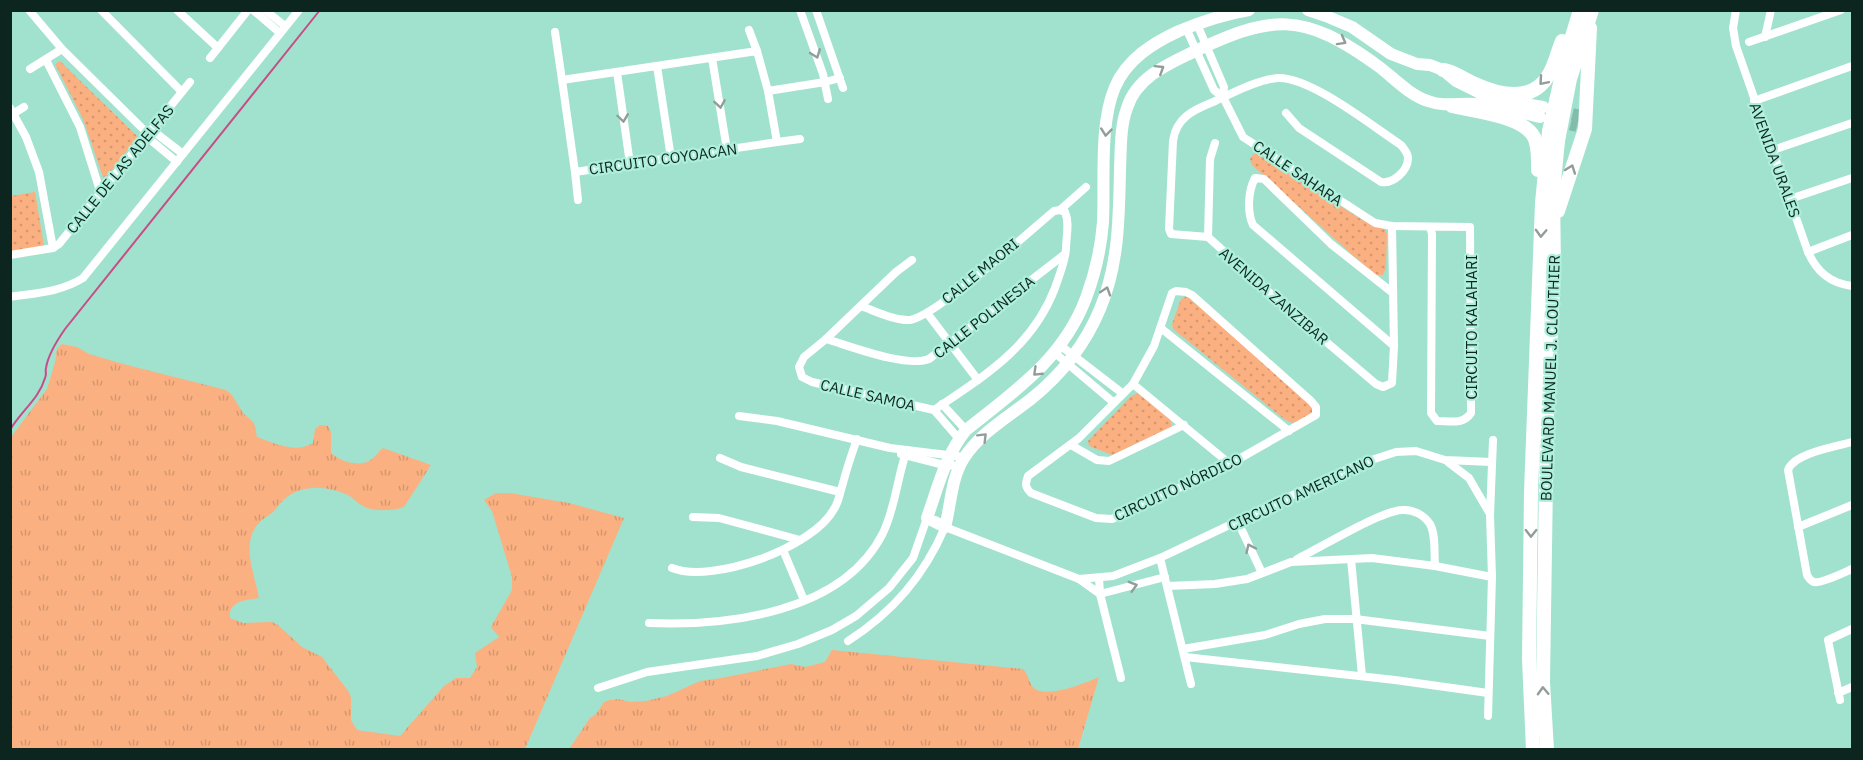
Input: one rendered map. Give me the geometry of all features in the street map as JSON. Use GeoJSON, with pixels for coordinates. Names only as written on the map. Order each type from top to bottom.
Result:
{"type":"FeatureCollection","features":[{"type":"Feature","properties":{"kind":"main road"},"geometry":{"type":"LineString","coordinates":[[1443,70],[1498,92],[1518,94],[1531,91],[1548,77],[1561,43],[1585,12]]}},
{"type":"Feature","properties":{"kind":"main road"},"geometry":{"type":"LineString","coordinates":[[1554,225],[1582,122],[1585,12]]}},
{"type":"Feature","properties":{"kind":"main road","name":"BOULEVARD MANUEL J. CLOUTHIER"},"geometry":{"type":"LineString","coordinates":[[1533,750],[1529,659],[1531,492],[1542,203],[1549,131],[1566,53],[1585,12]]}},
{"type":"Feature","properties":{"kind":"main road","name":"BOULEVARD MANUEL J. CLOUTHIER"},"geometry":{"type":"LineString","coordinates":[[1547,750],[1543,682],[1547,425],[1554,268],[1553,191],[1558,141],[1585,12]]}},
{"type":"Feature","properties":{"kind":"main road"},"geometry":{"type":"LineString","coordinates":[[1447,105],[1518,122],[1529,130],[1537,145],[1538,180],[1542,203]]}},
{"type":"Feature","properties":{"kind":"street"},"geometry":{"type":"LineString","coordinates":[[100,10],[182,92]]}},
{"type":"Feature","properties":{"kind":"street"},"geometry":{"type":"LineString","coordinates":[[177,10],[218,48]]}},
{"type":"Feature","properties":{"kind":"street"},"geometry":{"type":"LineString","coordinates":[[210,58],[248,10]]}},
{"type":"Feature","properties":{"kind":"street"},"geometry":{"type":"LineString","coordinates":[[254,10],[283,29]]}},
{"type":"Feature","properties":{"kind":"street"},"geometry":{"type":"LineString","coordinates":[[265,10],[283,29]]}},
{"type":"Feature","properties":{"kind":"street"},"geometry":{"type":"LineString","coordinates":[[10,297],[53,291],[74,284],[83,278],[299,10]]}},
{"type":"Feature","properties":{"kind":"street"},"geometry":{"type":"LineString","coordinates":[[800,10],[825,82],[828,99]]}},
{"type":"Feature","properties":{"kind":"street"},"geometry":{"type":"LineString","coordinates":[[816,10],[843,88]]}},
{"type":"Feature","properties":{"kind":"street"},"geometry":{"type":"LineString","coordinates":[[598,688],[656,670],[757,656],[798,644],[832,630],[856,616],[889,588],[912,558],[946,461],[963,435],[1033,376],[1058,350],[1072,329],[1087,297],[1100,249],[1105,145],[1108,118],[1116,85],[1134,60],[1162,39],[1192,26],[1249,10]]}},
{"type":"Feature","properties":{"kind":"street"},"geometry":{"type":"LineString","coordinates":[[848,641],[887,613],[915,582],[934,552],[945,527],[962,462],[992,428],[1033,397],[1071,360],[1100,310],[1116,258],[1121,143],[1127,107],[1133,93],[1152,74],[1201,48],[1240,32],[1286,24],[1306,26],[1351,46],[1425,101],[1447,105],[1476,104],[1541,112],[1475,91],[1456,81],[1443,70],[1430,65],[1417,64],[1392,54],[1352,27],[1308,10]]}},
{"type":"Feature","properties":{"kind":"street","name":"AVENIDA URALES"},"geometry":{"type":"LineString","coordinates":[[1736,10],[1733,28],[1736,46],[1808,252],[1814,265],[1823,275],[1837,283],[1852,286]]}},
{"type":"Feature","properties":{"kind":"street"},"geometry":{"type":"LineString","coordinates":[[1765,37],[1771,10]]}},
{"type":"Feature","properties":{"kind":"street"},"geometry":{"type":"LineString","coordinates":[[1749,42],[1841,10]]}},
{"type":"Feature","properties":{"kind":"street"},"geometry":{"type":"LineString","coordinates":[[34,12],[62,49],[177,162]]}},
{"type":"Feature","properties":{"kind":"street"},"geometry":{"type":"LineString","coordinates":[[1192,26],[1214,90],[1223,97]]}},
{"type":"Feature","properties":{"kind":"street"},"geometry":{"type":"LineString","coordinates":[[1192,26],[1201,48],[1218,72],[1224,87],[1223,97]]}},
{"type":"Feature","properties":{"kind":"street"},"geometry":{"type":"LineString","coordinates":[[748,30],[757,51],[768,92],[777,142]]}},
{"type":"Feature","properties":{"kind":"street","name":"CIRCUITO COYOACAN"},"geometry":{"type":"LineString","coordinates":[[555,32],[575,172],[800,139]]}},
{"type":"Feature","properties":{"kind":"street"},"geometry":{"type":"LineString","coordinates":[[30,69],[62,49]]}},
{"type":"Feature","properties":{"kind":"street"},"geometry":{"type":"LineString","coordinates":[[562,80],[757,51]]}},
{"type":"Feature","properties":{"kind":"street"},"geometry":{"type":"LineString","coordinates":[[712,58],[728,150]]}},
{"type":"Feature","properties":{"kind":"street"},"geometry":{"type":"LineString","coordinates":[[46,60],[80,128],[101,194]]}},
{"type":"Feature","properties":{"kind":"street"},"geometry":{"type":"LineString","coordinates":[[1405,87],[1408,73],[1417,64]]}},
{"type":"Feature","properties":{"kind":"street"},"geometry":{"type":"LineString","coordinates":[[657,66],[671,158]]}},
{"type":"Feature","properties":{"kind":"street"},"geometry":{"type":"LineString","coordinates":[[1754,101],[1852,66]]}},
{"type":"Feature","properties":{"kind":"street"},"geometry":{"type":"LineString","coordinates":[[617,72],[630,164]]}},
{"type":"Feature","properties":{"kind":"street"},"geometry":{"type":"LineString","coordinates":[[1208,76],[1218,72]]}},
{"type":"Feature","properties":{"kind":"street"},"geometry":{"type":"LineString","coordinates":[[768,92],[840,78]]}},
{"type":"Feature","properties":{"kind":"street"},"geometry":{"type":"LineString","coordinates":[[1223,97],[1275,78],[1299,81],[1312,87],[1401,145],[1406,152],[1406,165],[1394,180],[1381,182],[1299,128],[1286,113]]}},
{"type":"Feature","properties":{"kind":"street"},"geometry":{"type":"LineString","coordinates":[[1447,105],[1458,95],[1456,81]]}},
{"type":"Feature","properties":{"kind":"street","name":"CALLE DE LAS ADELFAS"},"geometry":{"type":"LineString","coordinates":[[53,248],[65,238],[190,82]]}},
{"type":"Feature","properties":{"kind":"street"},"geometry":{"type":"LineString","coordinates":[[1116,85],[1133,93]]}},
{"type":"Feature","properties":{"kind":"street","name":"CALLE SAHARA"},"geometry":{"type":"LineString","coordinates":[[1223,97],[1243,136],[1358,213],[1375,223],[1392,226]]}},
{"type":"Feature","properties":{"kind":"street","name":"AVENIDA ZANZIBAR"},"geometry":{"type":"LineString","coordinates":[[1223,97],[1183,118],[1174,132],[1170,232],[1173,235],[1208,237],[1291,312],[1380,387],[1386,387],[1392,382],[1394,346]]}},
{"type":"Feature","properties":{"kind":"street"},"geometry":{"type":"LineString","coordinates":[[10,255],[53,248],[34,155],[12,112],[24,107]]}},
{"type":"Feature","properties":{"kind":"street"},"geometry":{"type":"LineString","coordinates":[[1773,150],[1852,123]]}},
{"type":"Feature","properties":{"kind":"street"},"geometry":{"type":"LineString","coordinates":[[148,132],[183,154]]}},
{"type":"Feature","properties":{"kind":"street"},"geometry":{"type":"LineString","coordinates":[[1208,237],[1210,159],[1215,143]]}},
{"type":"Feature","properties":{"kind":"street"},"geometry":{"type":"LineString","coordinates":[[575,172],[578,200]]}},
{"type":"Feature","properties":{"kind":"street"},"geometry":{"type":"LineString","coordinates":[[1393,293],[1331,244],[1264,179],[1259,178],[1253,181],[1249,206],[1250,219],[1258,230],[1394,346]]}},
{"type":"Feature","properties":{"kind":"street"},"geometry":{"type":"LineString","coordinates":[[1790,199],[1852,178]]}},
{"type":"Feature","properties":{"kind":"street","name":"CALLE MAORI"},"geometry":{"type":"LineString","coordinates":[[861,306],[903,320],[917,318],[927,313],[1054,211],[1060,210],[1086,187]]}},
{"type":"Feature","properties":{"kind":"street"},"geometry":{"type":"LineString","coordinates":[[963,435],[938,407],[1009,356],[1037,324],[1050,300],[1065,254],[1068,221],[1065,213],[1060,210]]}},
{"type":"Feature","properties":{"kind":"street"},"geometry":{"type":"LineString","coordinates":[[1392,226],[1394,346]]}},
{"type":"Feature","properties":{"kind":"street","name":"CIRCUITO KALAHARI"},"geometry":{"type":"LineString","coordinates":[[1392,226],[1430,226],[1470,226],[1471,413],[1464,421],[1459,422],[1437,421],[1431,412],[1432,234],[1430,226]]}},
{"type":"Feature","properties":{"kind":"street"},"geometry":{"type":"LineString","coordinates":[[1808,252],[1852,235]]}},
{"type":"Feature","properties":{"kind":"street","name":"CALLE POLINESIA"},"geometry":{"type":"LineString","coordinates":[[826,339],[910,362],[922,362],[950,344],[1065,254]]}},
{"type":"Feature","properties":{"kind":"street"},"geometry":{"type":"LineString","coordinates":[[826,339],[896,272],[912,260]]}},
{"type":"Feature","properties":{"kind":"street","name":"CIRCUITO NÓRDICO"},"geometry":{"type":"LineString","coordinates":[[1181,291],[1192,295],[1316,407],[1317,412],[1314,417],[1230,464],[1118,517],[1103,519],[1031,493],[1025,483],[1028,476],[1071,445],[1133,384],[1144,367],[1161,329],[1172,293],[1181,291]]}},
{"type":"Feature","properties":{"kind":"street"},"geometry":{"type":"LineString","coordinates":[[927,313],[978,380]]}},
{"type":"Feature","properties":{"kind":"street"},"geometry":{"type":"LineString","coordinates":[[1161,329],[1289,431]]}},
{"type":"Feature","properties":{"kind":"street","name":"CALLE SAMOA"},"geometry":{"type":"LineString","coordinates":[[826,339],[804,357],[800,373],[806,380],[938,407]]}},
{"type":"Feature","properties":{"kind":"street"},"geometry":{"type":"LineString","coordinates":[[1058,350],[1122,393]]}},
{"type":"Feature","properties":{"kind":"street"},"geometry":{"type":"LineString","coordinates":[[1071,360],[1113,402]]}},
{"type":"Feature","properties":{"kind":"street"},"geometry":{"type":"LineString","coordinates":[[1133,384],[1230,464]]}},
{"type":"Feature","properties":{"kind":"street"},"geometry":{"type":"LineString","coordinates":[[739,416],[777,421],[906,453],[962,462]]}},
{"type":"Feature","properties":{"kind":"street"},"geometry":{"type":"LineString","coordinates":[[1071,445],[1097,460],[1109,461],[1184,425]]}},
{"type":"Feature","properties":{"kind":"street"},"geometry":{"type":"LineString","coordinates":[[672,568],[683,573],[720,570],[783,550],[800,540],[827,520],[835,509],[857,439]]}},
{"type":"Feature","properties":{"kind":"street","name":"CIRCUITO AMERICANO"},"geometry":{"type":"LineString","coordinates":[[1488,716],[1493,440]]}},
{"type":"Feature","properties":{"kind":"street"},"geometry":{"type":"LineString","coordinates":[[1852,442],[1793,461],[1789,466],[1788,477],[1811,581],[1815,583],[1852,569]]}},
{"type":"Feature","properties":{"kind":"street","name":"CIRCUITO AMERICANO"},"geometry":{"type":"LineString","coordinates":[[1079,579],[1122,573],[1160,558],[1356,465],[1396,452],[1416,451],[1445,460],[1458,468],[1469,478],[1490,515]]}},
{"type":"Feature","properties":{"kind":"street"},"geometry":{"type":"LineString","coordinates":[[649,623],[727,621],[754,616],[804,600],[843,579],[859,567],[884,532],[893,509],[906,453]]}},
{"type":"Feature","properties":{"kind":"street"},"geometry":{"type":"LineString","coordinates":[[720,458],[741,467],[840,492]]}},
{"type":"Feature","properties":{"kind":"street","name":"CIRCUITO AMERICANO"},"geometry":{"type":"LineString","coordinates":[[1445,460],[1492,462]]}},
{"type":"Feature","properties":{"kind":"street"},"geometry":{"type":"LineString","coordinates":[[1798,527],[1852,505]]}},
{"type":"Feature","properties":{"kind":"street"},"geometry":{"type":"LineString","coordinates":[[927,518],[1079,579],[1100,594],[1166,581],[1215,584],[1247,579],[1292,562],[1375,519],[1403,510],[1414,511],[1424,517],[1431,526],[1435,566]]}},
{"type":"Feature","properties":{"kind":"street"},"geometry":{"type":"LineString","coordinates":[[693,517],[720,518],[800,540]]}},
{"type":"Feature","properties":{"kind":"street"},"geometry":{"type":"LineString","coordinates":[[1238,522],[1262,573]]}},
{"type":"Feature","properties":{"kind":"street"},"geometry":{"type":"LineString","coordinates":[[783,550],[804,600]]}},
{"type":"Feature","properties":{"kind":"street"},"geometry":{"type":"LineString","coordinates":[[1160,558],[1191,684]]}},
{"type":"Feature","properties":{"kind":"street"},"geometry":{"type":"LineString","coordinates":[[1292,562],[1372,558],[1435,566],[1492,577]]}},
{"type":"Feature","properties":{"kind":"street"},"geometry":{"type":"LineString","coordinates":[[1351,559],[1362,676]]}},
{"type":"Feature","properties":{"kind":"street"},"geometry":{"type":"LineString","coordinates":[[1099,578],[1100,594],[1121,678]]}},
{"type":"Feature","properties":{"kind":"street"},"geometry":{"type":"LineString","coordinates":[[1184,653],[1265,635],[1316,620],[1355,618],[1490,636]]}},
{"type":"Feature","properties":{"kind":"street"},"geometry":{"type":"LineString","coordinates":[[1852,629],[1828,640],[1839,696],[1852,687]]}},
{"type":"Feature","properties":{"kind":"street"},"geometry":{"type":"LineString","coordinates":[[1184,653],[1488,693]]}},
{"type":"Feature","properties":{"kind":"green space"},"geometry":{"type":"Polygon","coordinates":[[[60,61],[138,137],[104,180],[83,119],[55,64],[60,61]]]}},
{"type":"Feature","properties":{"kind":"green space"},"geometry":{"type":"Polygon","coordinates":[[[1255,152],[1364,221],[1384,229],[1387,234],[1386,268],[1383,275],[1375,275],[1252,165],[1250,159],[1255,152]]]}},
{"type":"Feature","properties":{"kind":"green space"},"geometry":{"type":"Polygon","coordinates":[[[35,192],[44,246],[11,252],[11,196],[35,192]]]}},
{"type":"Feature","properties":{"kind":"green space"},"geometry":{"type":"Polygon","coordinates":[[[1187,296],[1311,404],[1313,409],[1311,416],[1292,423],[1284,419],[1173,329],[1172,324],[1181,299],[1187,296]]]}},
{"type":"Feature","properties":{"kind":"green space"},"geometry":{"type":"Polygon","coordinates":[[[62,344],[77,347],[89,354],[123,364],[226,390],[232,395],[243,413],[254,423],[257,437],[278,444],[292,448],[306,446],[313,443],[315,429],[320,425],[328,426],[331,432],[331,453],[345,461],[367,462],[383,448],[431,465],[404,507],[389,510],[372,509],[334,490],[304,489],[281,502],[261,521],[253,531],[250,540],[250,559],[259,598],[238,602],[230,612],[230,618],[243,623],[272,622],[302,647],[322,657],[349,692],[351,720],[357,730],[400,736],[444,686],[456,678],[470,678],[477,667],[475,653],[499,637],[491,627],[512,590],[512,577],[492,511],[484,500],[496,493],[510,493],[569,503],[624,518],[525,749],[11,749],[11,437],[47,389],[57,349],[62,344]]]}},
{"type":"Feature","properties":{"kind":"green space"},"geometry":{"type":"Polygon","coordinates":[[[1139,393],[1170,419],[1172,427],[1112,455],[1089,446],[1088,441],[1131,396],[1139,393]]]}},
{"type":"Feature","properties":{"kind":"green space"},"geometry":{"type":"Polygon","coordinates":[[[832,650],[1023,669],[1032,686],[1045,692],[1064,689],[1099,677],[1078,749],[569,749],[604,702],[618,699],[631,702],[646,701],[667,696],[700,681],[791,664],[805,667],[825,662],[832,650]]]}},
{"type":"Feature","properties":{"kind":"waterway"},"geometry":{"type":"LineString","coordinates":[[10,430],[39,392],[46,376],[49,358],[65,329],[320,10]]}},
{"type":"Feature","properties":{"kind":"tunnel"},"geometry":{"type":"LineString","coordinates":[[1555,110],[1580,116]]}},
{"type":"Feature","properties":{"kind":"tunnel"},"geometry":{"type":"LineString","coordinates":[[1553,120],[1577,126]]}}]}
